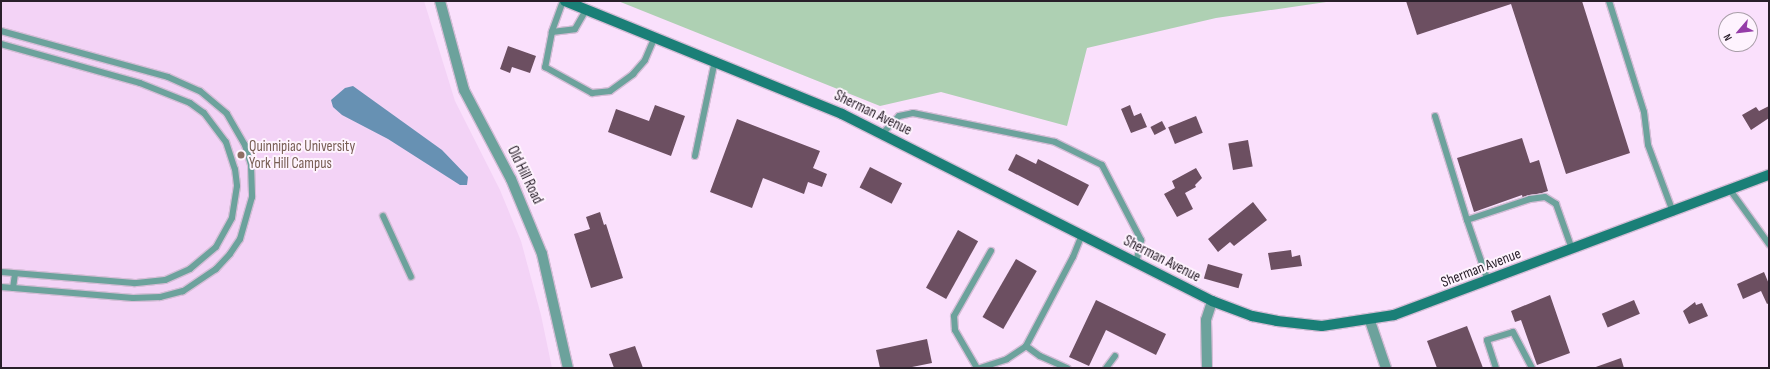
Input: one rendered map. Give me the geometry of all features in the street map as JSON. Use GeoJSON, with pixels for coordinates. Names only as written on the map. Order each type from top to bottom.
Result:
{"type":"FeatureCollection","features":[{"type":"Feature","properties":{"kind":"main road","name":"Sherman Avenue"},"geometry":{"type":"LineString","coordinates":[[564,1],[715,60],[883,133],[1212,301],[1252,316],[1300,324],[1322,326],[1370,321],[1394,316],[1769,175]]}},
{"type":"Feature","properties":{"kind":"street","name":"Old Hill Road"},"geometry":{"type":"LineString","coordinates":[[440,1],[464,90],[511,179],[542,254],[568,368]]}},
{"type":"Feature","properties":{"kind":"street"},"geometry":{"type":"LineString","coordinates":[[1207,368],[1206,320],[1212,301]]}},
{"type":"Feature","properties":{"kind":"street"},"geometry":{"type":"LineString","coordinates":[[1370,321],[1386,368]]}},
{"type":"Feature","properties":{"kind":"lane"},"geometry":{"type":"LineString","coordinates":[[564,1],[552,32],[545,68],[592,93],[610,91],[634,74],[645,60],[655,37]]}},
{"type":"Feature","properties":{"kind":"lane"},"geometry":{"type":"LineString","coordinates":[[1609,1],[1644,112],[1648,145],[1673,212]]}},
{"type":"Feature","properties":{"kind":"lane"},"geometry":{"type":"LineString","coordinates":[[552,32],[575,29],[586,10]]}},
{"type":"Feature","properties":{"kind":"lane"},"geometry":{"type":"LineString","coordinates":[[1,31],[168,77],[200,90],[227,114],[245,145],[250,165],[252,197],[240,239],[230,254],[216,269],[183,291],[160,297],[134,298],[1,287]]}},
{"type":"Feature","properties":{"kind":"lane"},"geometry":{"type":"LineString","coordinates":[[1,44],[140,84],[190,103],[208,117],[226,142],[235,168],[237,186],[232,218],[225,233],[202,260],[179,275],[165,280],[134,283],[1,272]]}},
{"type":"Feature","properties":{"kind":"lane"},"geometry":{"type":"LineString","coordinates":[[695,156],[715,60]]}},
{"type":"Feature","properties":{"kind":"lane"},"geometry":{"type":"LineString","coordinates":[[883,133],[899,116],[912,112],[1055,142],[1102,165],[1141,240],[1136,262]]}},
{"type":"Feature","properties":{"kind":"lane"},"geometry":{"type":"LineString","coordinates":[[1435,116],[1467,220],[1488,281]]}},
{"type":"Feature","properties":{"kind":"lane"},"geometry":{"type":"LineString","coordinates":[[1730,190],[1769,244]]}},
{"type":"Feature","properties":{"kind":"lane"},"geometry":{"type":"LineString","coordinates":[[1467,220],[1530,199],[1545,197],[1556,204],[1572,249]]}},
{"type":"Feature","properties":{"kind":"lane"},"geometry":{"type":"LineString","coordinates":[[383,216],[411,277]]}},
{"type":"Feature","properties":{"kind":"lane"},"geometry":{"type":"LineString","coordinates":[[991,251],[954,316],[955,330],[979,368],[1007,359],[1026,346],[1073,257],[1082,235]]}},
{"type":"Feature","properties":{"kind":"lane"},"geometry":{"type":"LineString","coordinates":[[13,288],[15,274]]}},
{"type":"Feature","properties":{"kind":"lane"},"geometry":{"type":"LineString","coordinates":[[1496,368],[1487,340],[1513,332],[1532,368]]}},
{"type":"Feature","properties":{"kind":"lane"},"geometry":{"type":"LineString","coordinates":[[1026,346],[1040,356],[1067,368]]}},
{"type":"Feature","properties":{"kind":"lane"},"geometry":{"type":"LineString","coordinates":[[1106,368],[1115,356]]}},
{"type":"Feature","properties":{"kind":"shaded area","name":"Quinnipiac University York Hill Campus"},"geometry":{"type":"Polygon","coordinates":[[[1,1],[424,1],[455,101],[500,190],[521,241],[541,315],[552,368],[1,368],[1,1]]]}},
{"type":"Feature","properties":{"kind":"green space"},"geometry":{"type":"Polygon","coordinates":[[[618,1],[1333,1],[1216,18],[1087,48],[1067,126],[941,92],[880,106],[618,1]]]}},
{"type":"Feature","properties":{"kind":"water"},"geometry":{"type":"Polygon","coordinates":[[[353,86],[442,150],[468,177],[467,185],[460,185],[388,139],[342,115],[333,107],[331,100],[345,88],[353,86]]]}},
{"type":"Feature","properties":{"kind":"building"},"geometry":{"type":"Polygon","coordinates":[[[1406,1],[1582,1],[1630,153],[1566,174],[1511,4],[1417,35],[1406,1]]]}},
{"type":"Feature","properties":{"kind":"building"},"geometry":{"type":"Polygon","coordinates":[[[508,46],[536,56],[530,73],[512,67],[510,73],[500,69],[508,46]]]}},
{"type":"Feature","properties":{"kind":"building"},"geometry":{"type":"Polygon","coordinates":[[[655,105],[685,116],[671,156],[608,132],[616,109],[649,121],[655,105]]]}},
{"type":"Feature","properties":{"kind":"building"},"geometry":{"type":"Polygon","coordinates":[[[1130,105],[1134,116],[1141,113],[1147,127],[1131,133],[1121,109],[1130,105]]]}},
{"type":"Feature","properties":{"kind":"building"},"geometry":{"type":"Polygon","coordinates":[[[1769,106],[1769,118],[1751,130],[1742,115],[1756,107],[1759,111],[1769,106]]]}},
{"type":"Feature","properties":{"kind":"building"},"geometry":{"type":"Polygon","coordinates":[[[1196,116],[1203,133],[1175,144],[1168,127],[1196,116]]]}},
{"type":"Feature","properties":{"kind":"building"},"geometry":{"type":"Polygon","coordinates":[[[737,119],[820,151],[813,168],[827,174],[822,187],[808,182],[804,194],[763,178],[752,208],[710,192],[737,119]]]}},
{"type":"Feature","properties":{"kind":"building"},"geometry":{"type":"Polygon","coordinates":[[[1162,121],[1166,129],[1155,135],[1150,127],[1162,121]]]}},
{"type":"Feature","properties":{"kind":"building"},"geometry":{"type":"Polygon","coordinates":[[[1522,138],[1530,163],[1539,160],[1548,191],[1523,199],[1522,195],[1474,212],[1457,158],[1522,138]]]}},
{"type":"Feature","properties":{"kind":"building"},"geometry":{"type":"Polygon","coordinates":[[[1248,140],[1253,167],[1233,170],[1228,143],[1248,140]]]}},
{"type":"Feature","properties":{"kind":"building"},"geometry":{"type":"Polygon","coordinates":[[[1016,154],[1036,164],[1038,159],[1089,185],[1078,206],[1008,170],[1016,154]]]}},
{"type":"Feature","properties":{"kind":"building"},"geometry":{"type":"Polygon","coordinates":[[[870,167],[902,183],[892,204],[860,187],[870,167]]]}},
{"type":"Feature","properties":{"kind":"building"},"geometry":{"type":"Polygon","coordinates":[[[1196,168],[1202,178],[1195,185],[1196,187],[1185,193],[1193,209],[1177,217],[1164,194],[1175,188],[1172,181],[1196,168]]]}},
{"type":"Feature","properties":{"kind":"building"},"geometry":{"type":"Polygon","coordinates":[[[1253,202],[1267,220],[1234,246],[1230,242],[1218,252],[1208,239],[1253,202]]]}},
{"type":"Feature","properties":{"kind":"building"},"geometry":{"type":"Polygon","coordinates":[[[600,212],[604,225],[606,224],[623,278],[591,288],[574,234],[590,229],[586,217],[600,212]]]}},
{"type":"Feature","properties":{"kind":"building"},"geometry":{"type":"Polygon","coordinates":[[[958,230],[978,241],[946,299],[926,288],[958,230]]]}},
{"type":"Feature","properties":{"kind":"building"},"geometry":{"type":"Polygon","coordinates":[[[1291,250],[1292,257],[1300,255],[1302,266],[1271,270],[1268,253],[1291,250]]]}},
{"type":"Feature","properties":{"kind":"building"},"geometry":{"type":"Polygon","coordinates":[[[1016,259],[1037,271],[1003,329],[982,317],[1016,259]]]}},
{"type":"Feature","properties":{"kind":"building"},"geometry":{"type":"Polygon","coordinates":[[[1208,264],[1243,274],[1238,288],[1204,278],[1208,264]]]}},
{"type":"Feature","properties":{"kind":"building"},"geometry":{"type":"Polygon","coordinates":[[[1764,272],[1769,284],[1769,303],[1767,304],[1761,291],[1743,299],[1737,284],[1764,272]]]}},
{"type":"Feature","properties":{"kind":"building"},"geometry":{"type":"Polygon","coordinates":[[[1550,295],[1570,353],[1537,365],[1521,320],[1515,322],[1511,311],[1550,295]]]}},
{"type":"Feature","properties":{"kind":"building"},"geometry":{"type":"Polygon","coordinates":[[[1096,300],[1166,334],[1156,355],[1106,330],[1089,366],[1069,357],[1096,300]]]}},
{"type":"Feature","properties":{"kind":"building"},"geometry":{"type":"Polygon","coordinates":[[[1634,300],[1640,314],[1608,327],[1602,314],[1634,300]]]}},
{"type":"Feature","properties":{"kind":"building"},"geometry":{"type":"Polygon","coordinates":[[[1695,302],[1696,305],[1702,303],[1708,316],[1689,324],[1683,311],[1695,302]]]}},
{"type":"Feature","properties":{"kind":"building"},"geometry":{"type":"Polygon","coordinates":[[[1467,326],[1483,368],[1437,368],[1427,341],[1467,326]]]}},
{"type":"Feature","properties":{"kind":"building"},"geometry":{"type":"Polygon","coordinates":[[[927,339],[932,363],[907,368],[880,368],[876,350],[927,339]]]}},
{"type":"Feature","properties":{"kind":"building"},"geometry":{"type":"Polygon","coordinates":[[[635,346],[643,368],[614,368],[609,354],[635,346]]]}},
{"type":"Feature","properties":{"kind":"building"},"geometry":{"type":"Polygon","coordinates":[[[1621,358],[1624,368],[1593,368],[1621,358]]]}},
{"type":"Feature","properties":{"kind":"place","name":"Quinnipiac University York Hill Campus"},"geometry":{"type":"Point","coordinates":[241,155]}}]}
